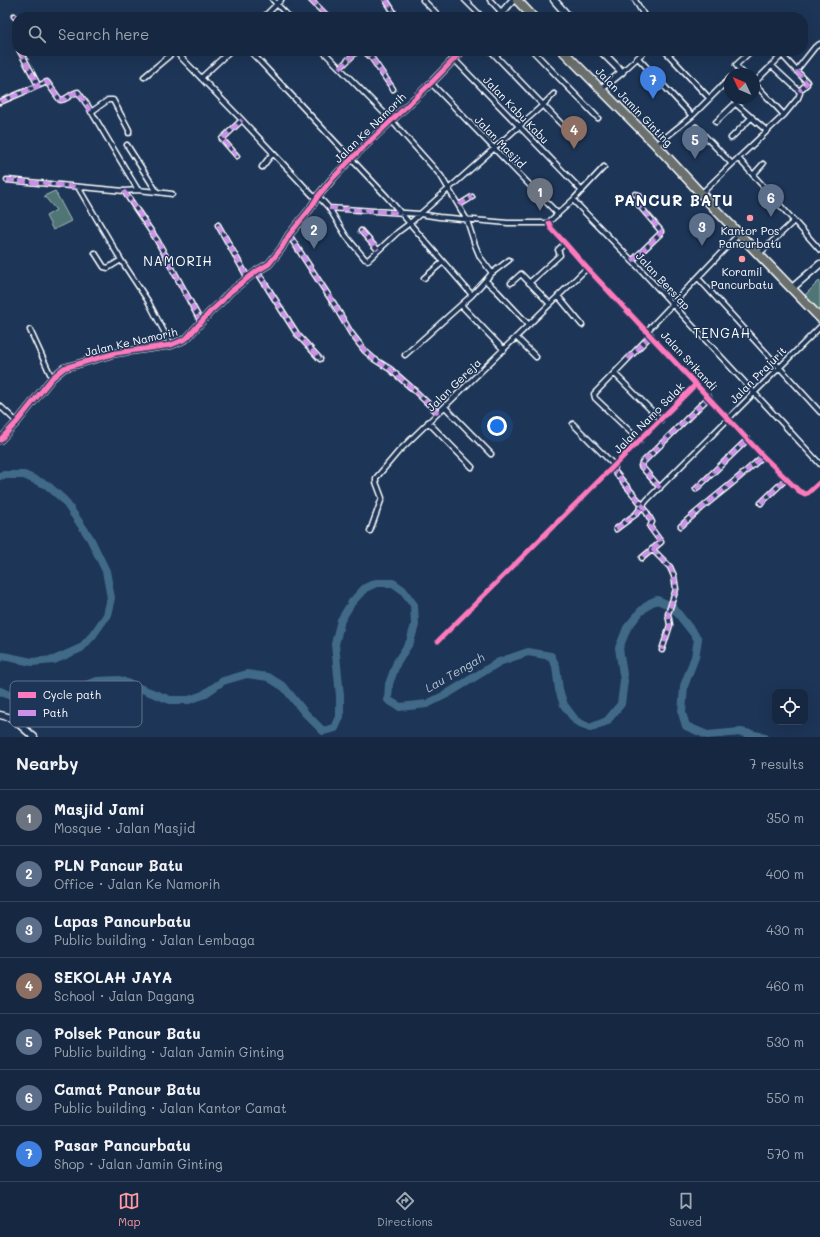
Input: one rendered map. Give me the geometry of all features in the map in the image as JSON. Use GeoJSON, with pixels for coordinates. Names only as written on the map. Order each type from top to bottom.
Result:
{"type":"FeatureCollection","features":[{"type":"Feature","properties":{"kind":"highway"},"geometry":{"type":"LineString","coordinates":[[517,0],[528,12]]}},
{"type":"Feature","properties":{"kind":"highway","name":"Jalan Jamin Ginting"},"geometry":{"type":"LineString","coordinates":[[569,56],[656,145],[820,318]]}},
{"type":"Feature","properties":{"kind":"street"},"geometry":{"type":"LineString","coordinates":[[273,0],[284,12]]}},
{"type":"Feature","properties":{"kind":"street"},"geometry":{"type":"LineString","coordinates":[[269,12],[281,0]]}},
{"type":"Feature","properties":{"kind":"street"},"geometry":{"type":"LineString","coordinates":[[310,0],[323,12]]}},
{"type":"Feature","properties":{"kind":"street"},"geometry":{"type":"LineString","coordinates":[[386,0],[393,11]]}},
{"type":"Feature","properties":{"kind":"street"},"geometry":{"type":"LineString","coordinates":[[423,0],[435,12]]}},
{"type":"Feature","properties":{"kind":"street"},"geometry":{"type":"LineString","coordinates":[[465,0],[477,12]]}},
{"type":"Feature","properties":{"kind":"street"},"geometry":{"type":"LineString","coordinates":[[490,0],[498,12]]}},
{"type":"Feature","properties":{"kind":"street"},"geometry":{"type":"LineString","coordinates":[[503,12],[513,0]]}},
{"type":"Feature","properties":{"kind":"street"},"geometry":{"type":"LineString","coordinates":[[554,0],[565,12]]}},
{"type":"Feature","properties":{"kind":"street"},"geometry":{"type":"LineString","coordinates":[[635,0],[642,12]]}},
{"type":"Feature","properties":{"kind":"street"},"geometry":{"type":"LineString","coordinates":[[808,56],[815,47],[820,44]]}},
{"type":"Feature","properties":{"kind":"street"},"geometry":{"type":"LineString","coordinates":[[23,56],[38,85]]}},
{"type":"Feature","properties":{"kind":"street"},"geometry":{"type":"LineString","coordinates":[[144,77],[169,56]]}},
{"type":"Feature","properties":{"kind":"street"},"geometry":{"type":"LineString","coordinates":[[180,56],[317,198],[329,208],[346,236],[365,259],[369,260],[398,232],[449,189],[554,94]]}},
{"type":"Feature","properties":{"kind":"street"},"geometry":{"type":"LineString","coordinates":[[201,78],[225,56]]}},
{"type":"Feature","properties":{"kind":"street"},"geometry":{"type":"LineString","coordinates":[[255,56],[352,158],[472,294]]}},
{"type":"Feature","properties":{"kind":"street"},"geometry":{"type":"LineString","coordinates":[[328,56],[391,120],[437,171],[459,205],[467,220],[480,257],[492,273]]}},
{"type":"Feature","properties":{"kind":"street"},"geometry":{"type":"LineString","coordinates":[[340,68],[352,56]]}},
{"type":"Feature","properties":{"kind":"street"},"geometry":{"type":"LineString","coordinates":[[370,56],[393,89]]}},
{"type":"Feature","properties":{"kind":"street","name":"Jalan Ke Namorih"},"geometry":{"type":"LineString","coordinates":[[0,440],[17,422],[52,378],[64,368],[116,353],[171,345],[181,342],[187,338],[230,292],[269,264],[317,198],[352,158],[431,83],[457,56]]}},
{"type":"Feature","properties":{"kind":"street"},"geometry":{"type":"LineString","coordinates":[[496,56],[569,132]]}},
{"type":"Feature","properties":{"kind":"street"},"geometry":{"type":"LineString","coordinates":[[538,56],[598,118]]}},
{"type":"Feature","properties":{"kind":"street"},"geometry":{"type":"LineString","coordinates":[[607,56],[622,72]]}},
{"type":"Feature","properties":{"kind":"street"},"geometry":{"type":"LineString","coordinates":[[670,56],[709,98]]}},
{"type":"Feature","properties":{"kind":"street"},"geometry":{"type":"LineString","coordinates":[[739,68],[737,64],[746,56]]}},
{"type":"Feature","properties":{"kind":"street"},"geometry":{"type":"LineString","coordinates":[[760,77],[781,56]]}},
{"type":"Feature","properties":{"kind":"street"},"geometry":{"type":"LineString","coordinates":[[702,193],[784,115],[798,98],[800,93],[799,91],[808,83],[783,56]]}},
{"type":"Feature","properties":{"kind":"street"},"geometry":{"type":"LineString","coordinates":[[796,71],[808,56]]}},
{"type":"Feature","properties":{"kind":"street"},"geometry":{"type":"LineString","coordinates":[[601,89],[638,58],[692,116]]}},
{"type":"Feature","properties":{"kind":"street","name":"Jalan Kabu Kabu"},"geometry":{"type":"LineString","coordinates":[[454,59],[582,191]]}},
{"type":"Feature","properties":{"kind":"street"},"geometry":{"type":"LineString","coordinates":[[772,65],[799,91]]}},
{"type":"Feature","properties":{"kind":"street"},"geometry":{"type":"LineString","coordinates":[[0,102],[47,82],[58,99],[61,100],[78,92],[138,190]]}},
{"type":"Feature","properties":{"kind":"street","name":"Jalan Masjid"},"geometry":{"type":"LineString","coordinates":[[431,83],[558,214]]}},
{"type":"Feature","properties":{"kind":"street"},"geometry":{"type":"LineString","coordinates":[[656,145],[692,116],[724,84]]}},
{"type":"Feature","properties":{"kind":"street"},"geometry":{"type":"LineString","coordinates":[[760,89],[784,115]]}},
{"type":"Feature","properties":{"kind":"street"},"geometry":{"type":"LineString","coordinates":[[91,112],[108,100],[113,100],[129,130],[129,133]]}},
{"type":"Feature","properties":{"kind":"street"},"geometry":{"type":"LineString","coordinates":[[716,122],[736,104],[767,131]]}},
{"type":"Feature","properties":{"kind":"street"},"geometry":{"type":"LineString","coordinates":[[731,138],[752,118]]}},
{"type":"Feature","properties":{"kind":"street"},"geometry":{"type":"LineString","coordinates":[[237,156],[222,139],[242,120]]}},
{"type":"Feature","properties":{"kind":"street"},"geometry":{"type":"LineString","coordinates":[[696,127],[732,164]]}},
{"type":"Feature","properties":{"kind":"street"},"geometry":{"type":"LineString","coordinates":[[128,145],[157,192]]}},
{"type":"Feature","properties":{"kind":"street"},"geometry":{"type":"LineString","coordinates":[[262,167],[273,153]]}},
{"type":"Feature","properties":{"kind":"street"},"geometry":{"type":"LineString","coordinates":[[738,158],[820,250]]}},
{"type":"Feature","properties":{"kind":"street"},"geometry":{"type":"LineString","coordinates":[[753,175],[763,164]]}},
{"type":"Feature","properties":{"kind":"street"},"geometry":{"type":"LineString","coordinates":[[329,208],[420,214],[508,223],[549,224],[604,167]]}},
{"type":"Feature","properties":{"kind":"street"},"geometry":{"type":"LineString","coordinates":[[8,180],[172,194]]}},
{"type":"Feature","properties":{"kind":"street"},"geometry":{"type":"LineString","coordinates":[[78,186],[121,260],[148,301],[171,345]]}},
{"type":"Feature","properties":{"kind":"street"},"geometry":{"type":"LineString","coordinates":[[124,191],[160,245],[201,322]]}},
{"type":"Feature","properties":{"kind":"street"},"geometry":{"type":"LineString","coordinates":[[632,261],[661,233],[661,231],[638,204],[641,199],[639,195],[635,194]]}},
{"type":"Feature","properties":{"kind":"street"},"geometry":{"type":"LineString","coordinates":[[459,205],[472,197]]}},
{"type":"Feature","properties":{"kind":"street","name":"Jalan Bersiap"},"geometry":{"type":"LineString","coordinates":[[573,200],[632,261],[820,464]]}},
{"type":"Feature","properties":{"kind":"street"},"geometry":{"type":"LineString","coordinates":[[759,254],[794,221]]}},
{"type":"Feature","properties":{"kind":"street","name":"Jalan Srikandi"},"geometry":{"type":"LineString","coordinates":[[549,224],[587,268],[763,456],[798,491],[805,494],[808,493],[820,482]]}},
{"type":"Feature","properties":{"kind":"street"},"geometry":{"type":"LineString","coordinates":[[218,225],[248,278]]}},
{"type":"Feature","properties":{"kind":"street"},"geometry":{"type":"LineString","coordinates":[[361,231],[378,250]]}},
{"type":"Feature","properties":{"kind":"street"},"geometry":{"type":"LineString","coordinates":[[647,331],[739,234]]}},
{"type":"Feature","properties":{"kind":"street"},"geometry":{"type":"LineString","coordinates":[[289,235],[351,333],[365,351],[374,359],[390,369],[438,413]]}},
{"type":"Feature","properties":{"kind":"street"},"geometry":{"type":"LineString","coordinates":[[529,283],[560,255],[558,250],[565,243]]}},
{"type":"Feature","properties":{"kind":"street"},"geometry":{"type":"LineString","coordinates":[[95,253],[106,268],[121,260]]}},
{"type":"Feature","properties":{"kind":"street"},"geometry":{"type":"LineString","coordinates":[[405,355],[472,294],[492,273],[509,260]]}},
{"type":"Feature","properties":{"kind":"street"},"geometry":{"type":"LineString","coordinates":[[424,278],[443,262]]}},
{"type":"Feature","properties":{"kind":"street"},"geometry":{"type":"LineString","coordinates":[[791,288],[820,264]]}},
{"type":"Feature","properties":{"kind":"street","name":"Jalan Gereja"},"geometry":{"type":"LineString","coordinates":[[370,531],[382,498],[376,478],[398,452],[428,422],[587,268]]}},
{"type":"Feature","properties":{"kind":"street"},"geometry":{"type":"LineString","coordinates":[[257,272],[297,334],[320,359]]}},
{"type":"Feature","properties":{"kind":"street"},"geometry":{"type":"LineString","coordinates":[[511,283],[521,274],[550,304]]}},
{"type":"Feature","properties":{"kind":"street"},"geometry":{"type":"LineString","coordinates":[[698,278],[820,412]]}},
{"type":"Feature","properties":{"kind":"street"},"geometry":{"type":"LineString","coordinates":[[486,280],[529,325]]}},
{"type":"Feature","properties":{"kind":"street"},"geometry":{"type":"LineString","coordinates":[[558,296],[582,325]]}},
{"type":"Feature","properties":{"kind":"street"},"geometry":{"type":"LineString","coordinates":[[460,305],[504,350]]}},
{"type":"Feature","properties":{"kind":"street","name":"Jalan Prajurit"},"geometry":{"type":"LineString","coordinates":[[616,529],[636,514],[820,327]]}},
{"type":"Feature","properties":{"kind":"street"},"geometry":{"type":"LineString","coordinates":[[30,330],[52,378]]}},
{"type":"Feature","properties":{"kind":"street"},"geometry":{"type":"LineString","coordinates":[[640,441],[595,398],[594,394],[651,335]]}},
{"type":"Feature","properties":{"kind":"street"},"geometry":{"type":"LineString","coordinates":[[516,337],[536,357]]}},
{"type":"Feature","properties":{"kind":"street"},"geometry":{"type":"LineString","coordinates":[[614,373],[661,420]]}},
{"type":"Feature","properties":{"kind":"street","name":"Jalan Namo Salak"},"geometry":{"type":"LineString","coordinates":[[573,424],[615,466],[696,384]]}},
{"type":"Feature","properties":{"kind":"street"},"geometry":{"type":"LineString","coordinates":[[660,488],[641,466],[642,463],[709,397]]}},
{"type":"Feature","properties":{"kind":"street"},"geometry":{"type":"LineString","coordinates":[[0,406],[17,422]]}},
{"type":"Feature","properties":{"kind":"street"},"geometry":{"type":"LineString","coordinates":[[445,407],[491,454]]}},
{"type":"Feature","properties":{"kind":"street"},"geometry":{"type":"LineString","coordinates":[[428,422],[472,467]]}},
{"type":"Feature","properties":{"kind":"street"},"geometry":{"type":"LineString","coordinates":[[696,489],[748,439]]}},
{"type":"Feature","properties":{"kind":"street"},"geometry":{"type":"LineString","coordinates":[[681,526],[763,456]]}},
{"type":"Feature","properties":{"kind":"street"},"geometry":{"type":"LineString","coordinates":[[615,466],[615,472],[643,506],[652,522],[650,528],[661,542],[642,558]]}},
{"type":"Feature","properties":{"kind":"street"},"geometry":{"type":"LineString","coordinates":[[438,641],[615,466]]}},
{"type":"Feature","properties":{"kind":"street"},"geometry":{"type":"LineString","coordinates":[[761,503],[786,479]]}},
{"type":"Feature","properties":{"kind":"street"},"geometry":{"type":"LineString","coordinates":[[652,550],[670,567],[674,576],[676,589],[668,614],[670,625],[662,650]]}},
{"type":"Feature","properties":{"kind":"street"},"geometry":{"type":"LineString","coordinates":[[0,715],[10,718]]}},
{"type":"Feature","properties":{"kind":"street"},"geometry":{"type":"LineString","coordinates":[[22,727],[34,737]]}},
{"type":"Feature","properties":{"kind":"green space"},"geometry":{"type":"Polygon","coordinates":[[[55,191],[71,221],[53,230],[46,216],[56,210],[44,196],[55,191]]]}},
{"type":"Feature","properties":{"kind":"green space"},"geometry":{"type":"Polygon","coordinates":[[[820,280],[820,314],[803,297],[820,280]]]}},
{"type":"Feature","properties":{"kind":"waterway","name":"Lau Tengah"},"geometry":{"type":"LineString","coordinates":[[0,476],[24,475],[47,485],[64,500],[90,538],[106,571],[111,598],[107,615],[93,635],[81,648],[54,660],[32,662],[3,656],[0,658]]}},
{"type":"Feature","properties":{"kind":"waterway","name":"Lau Tengah"},"geometry":{"type":"LineString","coordinates":[[142,689],[170,700],[189,700],[203,695],[223,681],[247,674],[268,677],[284,687],[305,713],[323,731],[335,728],[340,717],[340,696],[335,644],[341,620],[352,602],[365,588],[376,583],[393,583],[403,590],[414,605],[415,625],[410,642],[397,662],[389,684],[388,700],[400,707],[427,704],[447,694],[499,662],[528,652],[551,656],[556,666],[559,690],[564,705],[576,721],[590,728],[607,721],[621,704],[624,681],[619,648],[627,628],[640,612],[650,603],[657,600],[672,606],[698,639],[695,657],[684,686],[682,713],[686,726],[707,735],[741,732],[764,737]]}},
{"type":"Feature","properties":{"kind":"waterway","name":"Lau Tengah"},"geometry":{"type":"LineString","coordinates":[[97,681],[122,681]]}},
{"type":"Feature","properties":{"kind":"waterway","name":"Lau Tengah"},"geometry":{"type":"LineString","coordinates":[[0,691],[10,695]]}},
{"type":"Feature","properties":{"kind":"marked path"},"geometry":{"type":"LineString","coordinates":[[311,0],[323,12]]}},
{"type":"Feature","properties":{"kind":"marked path"},"geometry":{"type":"LineString","coordinates":[[386,0],[393,11]]}},
{"type":"Feature","properties":{"kind":"marked path"},"geometry":{"type":"LineString","coordinates":[[23,56],[38,85]]}},
{"type":"Feature","properties":{"kind":"marked path"},"geometry":{"type":"LineString","coordinates":[[340,68],[352,56]]}},
{"type":"Feature","properties":{"kind":"marked path"},"geometry":{"type":"LineString","coordinates":[[370,56],[393,89]]}},
{"type":"Feature","properties":{"kind":"marked path"},"geometry":{"type":"LineString","coordinates":[[796,71],[807,83],[799,91]]}},
{"type":"Feature","properties":{"kind":"marked path"},"geometry":{"type":"LineString","coordinates":[[0,102],[47,82],[60,100],[78,92],[91,112]]}},
{"type":"Feature","properties":{"kind":"marked path"},"geometry":{"type":"LineString","coordinates":[[237,156],[222,139],[242,120]]}},
{"type":"Feature","properties":{"kind":"marked path"},"geometry":{"type":"LineString","coordinates":[[7,180],[78,187]]}},
{"type":"Feature","properties":{"kind":"marked path"},"geometry":{"type":"LineString","coordinates":[[124,191],[157,240],[201,322]]}},
{"type":"Feature","properties":{"kind":"marked path"},"geometry":{"type":"LineString","coordinates":[[632,261],[661,233],[661,231],[638,204],[641,199],[639,195],[635,194]]}},
{"type":"Feature","properties":{"kind":"marked path"},"geometry":{"type":"LineString","coordinates":[[459,205],[472,197]]}},
{"type":"Feature","properties":{"kind":"marked path"},"geometry":{"type":"LineString","coordinates":[[329,208],[401,213]]}},
{"type":"Feature","properties":{"kind":"marked path"},"geometry":{"type":"LineString","coordinates":[[218,225],[248,278]]}},
{"type":"Feature","properties":{"kind":"marked path"},"geometry":{"type":"LineString","coordinates":[[361,231],[378,250]]}},
{"type":"Feature","properties":{"kind":"marked path"},"geometry":{"type":"LineString","coordinates":[[289,235],[351,333],[365,351],[374,359],[390,369],[438,413]]}},
{"type":"Feature","properties":{"kind":"marked path"},"geometry":{"type":"LineString","coordinates":[[257,271],[297,334],[320,359]]}},
{"type":"Feature","properties":{"kind":"marked path"},"geometry":{"type":"LineString","coordinates":[[628,359],[651,335]]}},
{"type":"Feature","properties":{"kind":"marked path"},"geometry":{"type":"LineString","coordinates":[[660,488],[641,466],[642,463],[709,397]]}},
{"type":"Feature","properties":{"kind":"marked path"},"geometry":{"type":"LineString","coordinates":[[696,489],[748,439]]}},
{"type":"Feature","properties":{"kind":"marked path"},"geometry":{"type":"LineString","coordinates":[[681,526],[763,456]]}},
{"type":"Feature","properties":{"kind":"marked path"},"geometry":{"type":"LineString","coordinates":[[615,466],[615,472],[643,506],[652,522],[650,527],[661,542],[642,558]]}},
{"type":"Feature","properties":{"kind":"marked path"},"geometry":{"type":"LineString","coordinates":[[761,503],[786,479]]}},
{"type":"Feature","properties":{"kind":"marked path"},"geometry":{"type":"LineString","coordinates":[[616,529],[636,514],[643,506]]}},
{"type":"Feature","properties":{"kind":"marked path"},"geometry":{"type":"LineString","coordinates":[[652,549],[670,567],[674,576],[676,589],[668,614],[670,625],[662,650]]}},
{"type":"Feature","properties":{"kind":"cycle path"},"geometry":{"type":"LineString","coordinates":[[0,440],[17,422],[52,378],[64,368],[116,353],[171,345],[187,338],[230,292],[257,271],[269,264],[318,196],[334,177],[457,56]]}},
{"type":"Feature","properties":{"kind":"cycle path"},"geometry":{"type":"LineString","coordinates":[[549,223],[551,228],[587,268],[763,456],[799,491],[805,494],[808,493],[820,482]]}},
{"type":"Feature","properties":{"kind":"cycle path"},"geometry":{"type":"LineString","coordinates":[[438,641],[696,384]]}},
{"type":"Feature","properties":{"kind":"place","name":"Pasar Pancurbatu"},"geometry":{"type":"Point","coordinates":[653,99]}},
{"type":"Feature","properties":{"kind":"place","name":"SEKOLAH JAYA"},"geometry":{"type":"Point","coordinates":[574,149]}},
{"type":"Feature","properties":{"kind":"place","name":"Polsek Pancur Batu"},"geometry":{"type":"Point","coordinates":[695,159]}},
{"type":"Feature","properties":{"kind":"place","name":"Masjid Jami"},"geometry":{"type":"Point","coordinates":[540,211]}},
{"type":"Feature","properties":{"kind":"place","name":"Camat Pancur Batu"},"geometry":{"type":"Point","coordinates":[771,217]}},
{"type":"Feature","properties":{"kind":"place","name":"Kantor Pos Pancurbatu"},"geometry":{"type":"Point","coordinates":[750,218]}},
{"type":"Feature","properties":{"kind":"place","name":"Lapas Pancurbatu"},"geometry":{"type":"Point","coordinates":[702,246]}},
{"type":"Feature","properties":{"kind":"place","name":"PLN Pancur Batu"},"geometry":{"type":"Point","coordinates":[314,249]}},
{"type":"Feature","properties":{"kind":"place","name":"Koramil Pancurbatu"},"geometry":{"type":"Point","coordinates":[742,259]}},
{"type":"Feature","properties":{"kind":"district","name":"PANCUR BATU"},"geometry":{"type":"Point","coordinates":[674,201]}},
{"type":"Feature","properties":{"kind":"district","name":"NAMORIH"},"geometry":{"type":"Point","coordinates":[178,261]}},
{"type":"Feature","properties":{"kind":"district","name":"TENGAH"},"geometry":{"type":"Point","coordinates":[722,333]}}]}
